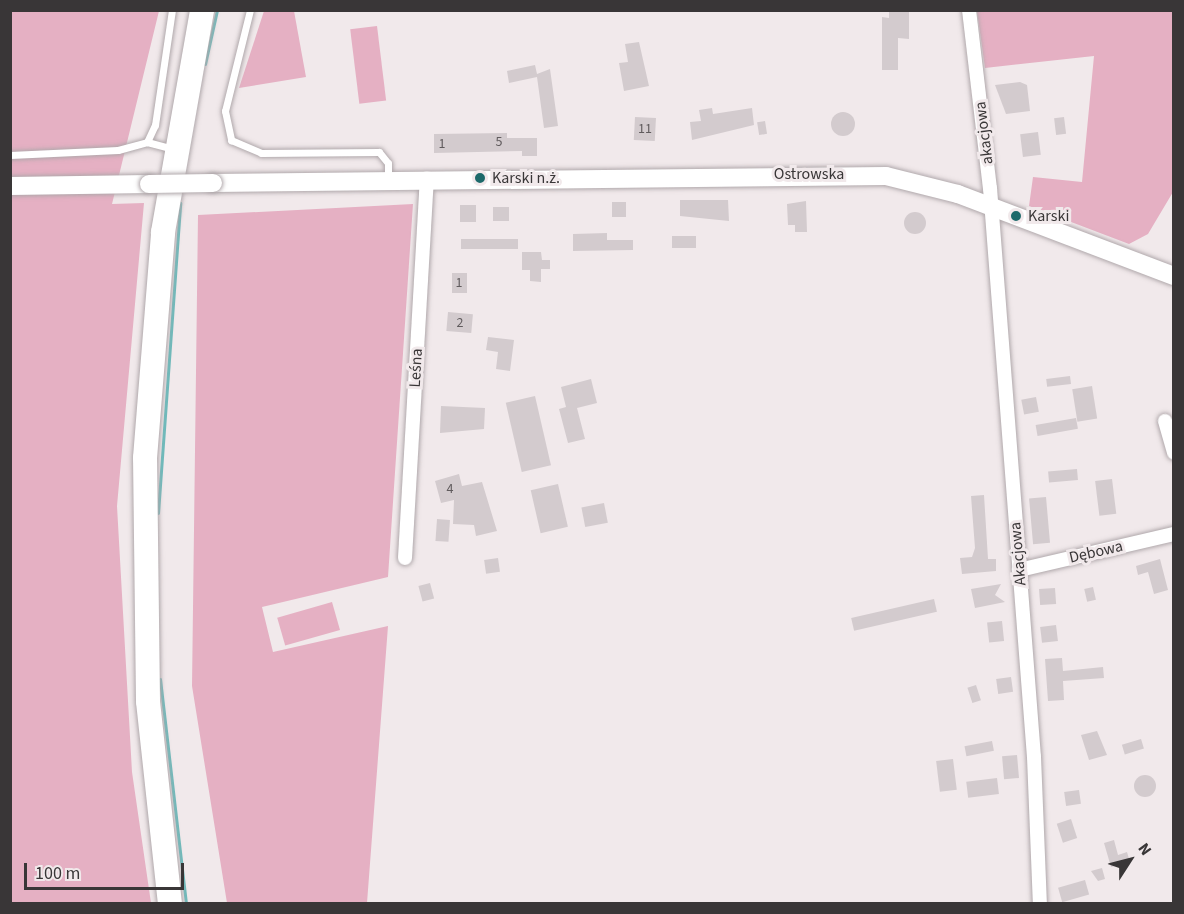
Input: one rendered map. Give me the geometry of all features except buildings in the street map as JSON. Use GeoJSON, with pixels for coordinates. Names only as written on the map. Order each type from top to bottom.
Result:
{"type":"FeatureCollection","features":[{"type":"Feature","properties":{"kind":"highway"},"geometry":{"type":"LineString","coordinates":[[170,903],[148,701],[143,547],[150,360],[176,149],[202,10]]}},
{"type":"Feature","properties":{"kind":"street","name":"akacjowa"},"geometry":{"type":"LineString","coordinates":[[969,10],[990,206]]}},
{"type":"Feature","properties":{"kind":"street","name":"Ostrowska"},"geometry":{"type":"LineString","coordinates":[[10,186],[427,179],[886,176],[990,206],[1173,276]]}},
{"type":"Feature","properties":{"kind":"street","name":"Leśna"},"geometry":{"type":"LineString","coordinates":[[405,558],[427,179]]}},
{"type":"Feature","properties":{"kind":"street","name":"Akacjowa"},"geometry":{"type":"LineString","coordinates":[[990,206],[1019,570],[1040,903]]}},
{"type":"Feature","properties":{"kind":"street"},"geometry":{"type":"LineString","coordinates":[[1165,421],[1173,453]]}},
{"type":"Feature","properties":{"kind":"street","name":"Dębowa"},"geometry":{"type":"LineString","coordinates":[[1019,570],[1173,534]]}},
{"type":"Feature","properties":{"kind":"lane"},"geometry":{"type":"LineString","coordinates":[[147,142],[154,125],[172,10]]}},
{"type":"Feature","properties":{"kind":"lane"},"geometry":{"type":"LineString","coordinates":[[250,10],[225,111],[231,140],[261,153],[379,152],[388,163],[388,180]]}},
{"type":"Feature","properties":{"kind":"lane"},"geometry":{"type":"LineString","coordinates":[[10,155],[118,150],[147,142],[176,149]]}},
{"type":"Feature","properties":{"kind":"shaded area"},"geometry":{"type":"Polygon","coordinates":[[[10,11],[159,11],[112,204],[144,203],[117,506],[132,772],[151,903],[11,903],[10,11]]]}},
{"type":"Feature","properties":{"kind":"shaded area"},"geometry":{"type":"Polygon","coordinates":[[[264,11],[294,11],[306,77],[239,88],[264,11]]]}},
{"type":"Feature","properties":{"kind":"shaded area"},"geometry":{"type":"Polygon","coordinates":[[[977,11],[1173,11],[1173,192],[1148,234],[1129,244],[1029,206],[1033,177],[1082,182],[1094,56],[985,68],[977,11]]]}},
{"type":"Feature","properties":{"kind":"shaded area"},"geometry":{"type":"Polygon","coordinates":[[[377,26],[386,100],[359,104],[350,29],[377,26]]]}},
{"type":"Feature","properties":{"kind":"shaded area"},"geometry":{"type":"Polygon","coordinates":[[[413,204],[388,577],[262,607],[273,652],[388,626],[367,903],[227,903],[192,686],[198,215],[413,204]]]}},
{"type":"Feature","properties":{"kind":"shaded area"},"geometry":{"type":"Polygon","coordinates":[[[332,602],[340,630],[285,646],[277,618],[332,602]]]}},
{"type":"Feature","properties":{"kind":"waterway"},"geometry":{"type":"LineString","coordinates":[[205,64],[217,10]]}},
{"type":"Feature","properties":{"kind":"waterway"},"geometry":{"type":"LineString","coordinates":[[158,513],[180,203]]}},
{"type":"Feature","properties":{"kind":"waterway"},"geometry":{"type":"LineString","coordinates":[[160,679],[186,904]]}},
{"type":"Feature","properties":{"kind":"place","name":"Karski n.ż."},"geometry":{"type":"Point","coordinates":[480,178]}},
{"type":"Feature","properties":{"kind":"place","name":"Karski"},"geometry":{"type":"Point","coordinates":[1016,216]}}]}
